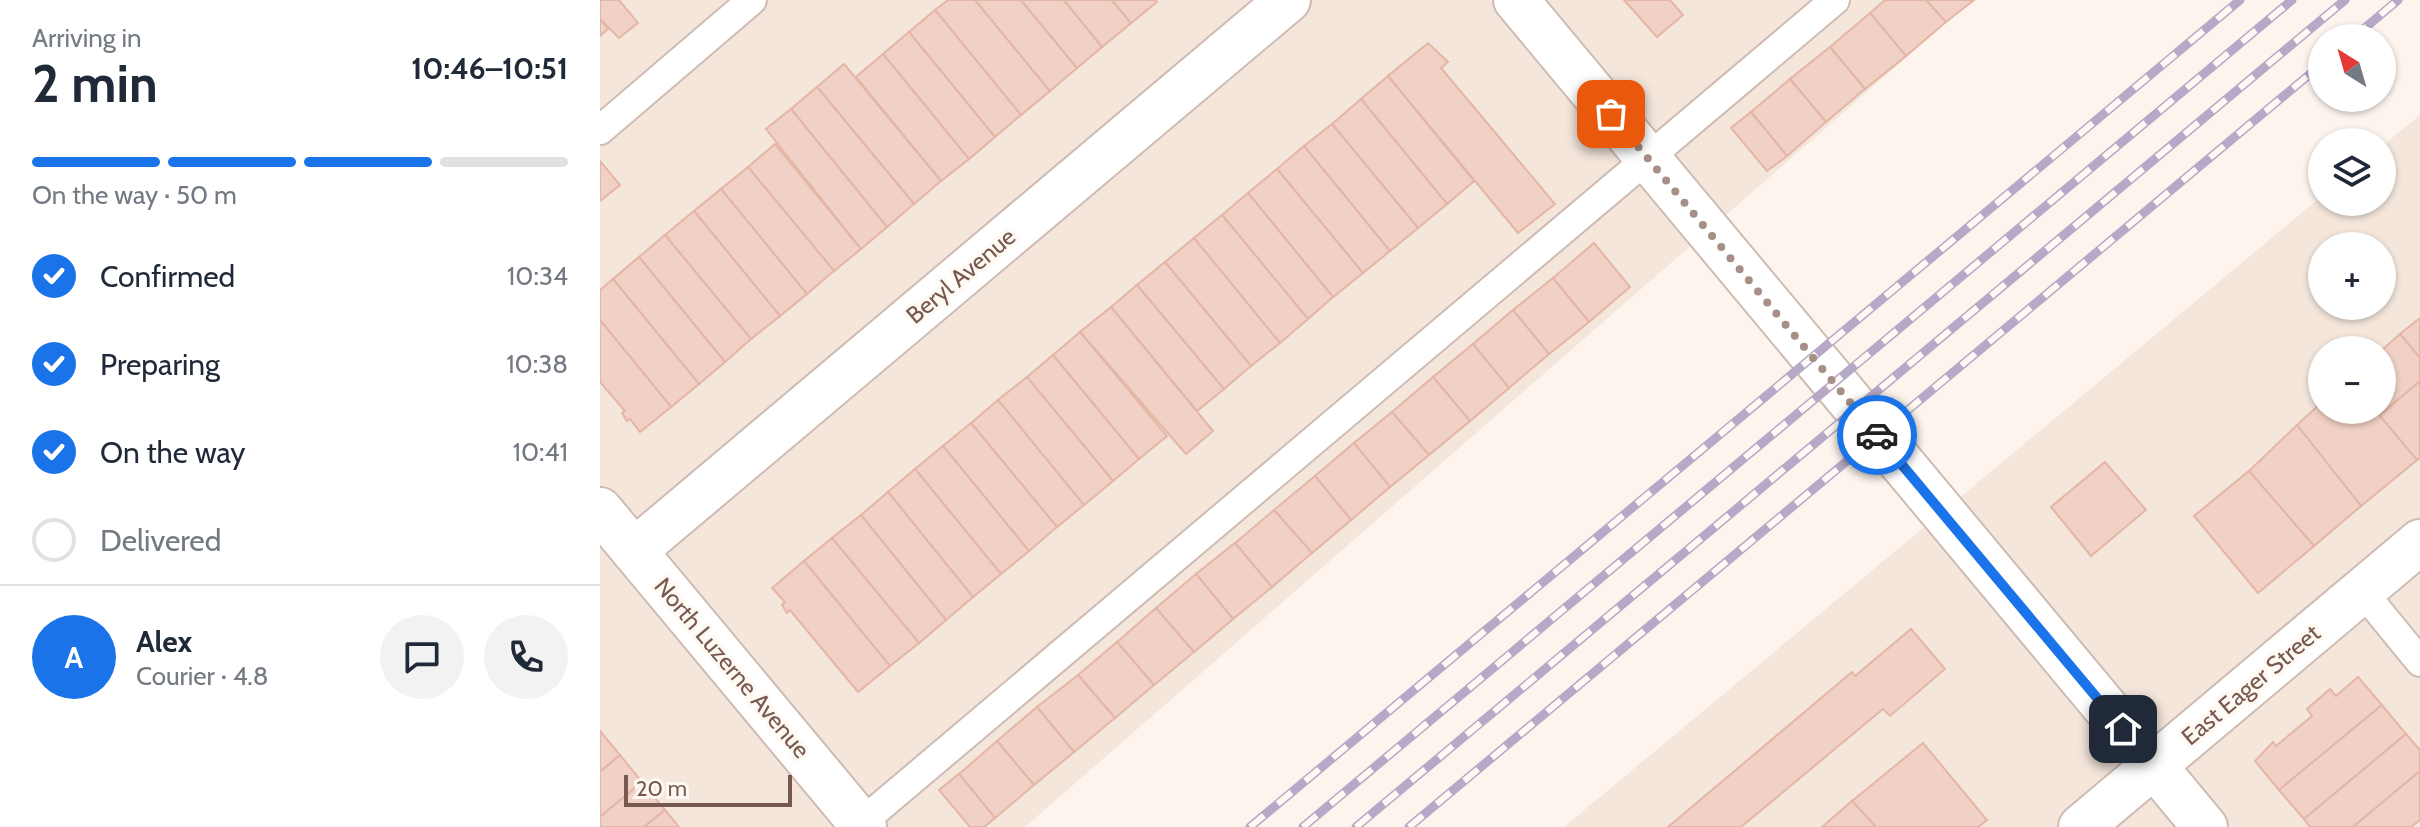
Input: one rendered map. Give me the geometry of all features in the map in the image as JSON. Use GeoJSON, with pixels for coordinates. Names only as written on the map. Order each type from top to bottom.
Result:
{"type":"FeatureCollection","features":[{"type":"Feature","properties":{"kind":"street","name":"Beryl Avenue"},"geometry":{"type":"LineString","coordinates":[[634,551],[1288,0]]}},
{"type":"Feature","properties":{"kind":"street"},"geometry":{"type":"LineString","coordinates":[[1516,0],[2205,827]]}},
{"type":"Feature","properties":{"kind":"street","name":"North Luzerne Avenue"},"geometry":{"type":"LineString","coordinates":[[600,510],[863,825]]}},
{"type":"Feature","properties":{"kind":"street","name":"East Eager Street"},"geometry":{"type":"LineString","coordinates":[[2081,827],[2420,542]]}},
{"type":"Feature","properties":{"kind":"lane"},"geometry":{"type":"LineString","coordinates":[[600,130],[752,0]]}},
{"type":"Feature","properties":{"kind":"lane"},"geometry":{"type":"LineString","coordinates":[[863,825],[1835,0]]}},
{"type":"Feature","properties":{"kind":"lane"},"geometry":{"type":"LineString","coordinates":[[2362,591],[2420,662]]}},
{"type":"Feature","properties":{"kind":"shaded area"},"geometry":{"type":"Polygon","coordinates":[[[600,0],[1972,0],[1025,827],[600,827],[600,0]]]}},
{"type":"Feature","properties":{"kind":"shaded area"},"geometry":{"type":"Polygon","coordinates":[[[2420,115],[2420,827],[1564,827],[2308,208],[2308,216],[2396,216],[2396,135],[2420,115]]]}},
{"type":"Feature","properties":{"kind":"building"},"geometry":{"type":"Polygon","coordinates":[[[600,0],[619,0],[638,23],[619,38],[600,19],[600,0]]]}},
{"type":"Feature","properties":{"kind":"building"},"geometry":{"type":"Polygon","coordinates":[[[948,0],[975,0],[1050,91],[1021,115],[935,10],[948,0]]]}},
{"type":"Feature","properties":{"kind":"building"},"geometry":{"type":"Polygon","coordinates":[[[975,0],[1021,0],[1077,68],[1050,91],[975,0]]]}},
{"type":"Feature","properties":{"kind":"building"},"geometry":{"type":"Polygon","coordinates":[[[1021,0],[1064,0],[1102,47],[1077,68],[1021,0]]]}},
{"type":"Feature","properties":{"kind":"building"},"geometry":{"type":"Polygon","coordinates":[[[1064,0],[1112,0],[1131,23],[1102,47],[1064,0]]]}},
{"type":"Feature","properties":{"kind":"building"},"geometry":{"type":"Polygon","coordinates":[[[1112,0],[1156,0],[1157,2],[1131,23],[1112,0]]]}},
{"type":"Feature","properties":{"kind":"building"},"geometry":{"type":"Polygon","coordinates":[[[1624,0],[1670,0],[1683,15],[1657,37],[1624,0]]]}},
{"type":"Feature","properties":{"kind":"building"},"geometry":{"type":"Polygon","coordinates":[[[1885,0],[1926,0],[1946,22],[1906,56],[1870,13],[1885,0]]]}},
{"type":"Feature","properties":{"kind":"building"},"geometry":{"type":"Polygon","coordinates":[[[1926,0],[1974,0],[1946,22],[1926,0]]]}},
{"type":"Feature","properties":{"kind":"building"},"geometry":{"type":"Polygon","coordinates":[[[935,10],[1021,115],[995,137],[909,32],[935,10]]]}},
{"type":"Feature","properties":{"kind":"building"},"geometry":{"type":"Polygon","coordinates":[[[1870,13],[1906,56],[1865,89],[1830,47],[1870,13]]]}},
{"type":"Feature","properties":{"kind":"building"},"geometry":{"type":"Polygon","coordinates":[[[600,19],[608,29],[600,36],[600,19]]]}},
{"type":"Feature","properties":{"kind":"building"},"geometry":{"type":"Polygon","coordinates":[[[909,32],[995,137],[969,159],[883,54],[909,32]]]}},
{"type":"Feature","properties":{"kind":"building"},"geometry":{"type":"Polygon","coordinates":[[[1428,43],[1448,62],[1441,68],[1555,204],[1518,233],[1388,76],[1428,43]]]}},
{"type":"Feature","properties":{"kind":"building"},"geometry":{"type":"Polygon","coordinates":[[[1830,47],[1865,89],[1826,122],[1790,79],[1830,47]]]}},
{"type":"Feature","properties":{"kind":"building"},"geometry":{"type":"Polygon","coordinates":[[[883,54],[969,159],[941,181],[856,77],[883,54]]]}},
{"type":"Feature","properties":{"kind":"building"},"geometry":{"type":"Polygon","coordinates":[[[844,64],[941,181],[914,204],[817,87],[844,64]]]}},
{"type":"Feature","properties":{"kind":"building"},"geometry":{"type":"Polygon","coordinates":[[[1388,76],[1474,181],[1447,204],[1361,99],[1388,76]]]}},
{"type":"Feature","properties":{"kind":"building"},"geometry":{"type":"Polygon","coordinates":[[[1790,79],[1826,122],[1787,156],[1751,112],[1790,79]]]}},
{"type":"Feature","properties":{"kind":"building"},"geometry":{"type":"Polygon","coordinates":[[[817,87],[914,204],[887,227],[791,109],[817,87]]]}},
{"type":"Feature","properties":{"kind":"building"},"geometry":{"type":"Polygon","coordinates":[[[1361,99],[1447,204],[1418,228],[1332,124],[1361,99]]]}},
{"type":"Feature","properties":{"kind":"building"},"geometry":{"type":"Polygon","coordinates":[[[791,109],[887,227],[861,249],[766,129],[791,109]]]}},
{"type":"Feature","properties":{"kind":"building"},"geometry":{"type":"Polygon","coordinates":[[[1751,112],[1787,156],[1767,171],[1731,128],[1751,112]]]}},
{"type":"Feature","properties":{"kind":"building"},"geometry":{"type":"Polygon","coordinates":[[[1332,124],[1418,228],[1390,251],[1304,146],[1332,124]]]}},
{"type":"Feature","properties":{"kind":"building"},"geometry":{"type":"Polygon","coordinates":[[[775,144],[861,249],[834,271],[748,167],[775,144]]]}},
{"type":"Feature","properties":{"kind":"building"},"geometry":{"type":"Polygon","coordinates":[[[1304,146],[1390,251],[1363,273],[1277,169],[1304,146]]]}},
{"type":"Feature","properties":{"kind":"building"},"geometry":{"type":"Polygon","coordinates":[[[600,161],[620,185],[600,201],[600,161]]]}},
{"type":"Feature","properties":{"kind":"building"},"geometry":{"type":"Polygon","coordinates":[[[748,167],[834,271],[807,294],[721,189],[748,167]]]}},
{"type":"Feature","properties":{"kind":"building"},"geometry":{"type":"Polygon","coordinates":[[[1277,169],[1363,273],[1333,297],[1248,193],[1277,169]]]}},
{"type":"Feature","properties":{"kind":"building"},"geometry":{"type":"Polygon","coordinates":[[[721,189],[807,294],[780,316],[694,211],[721,189]]]}},
{"type":"Feature","properties":{"kind":"building"},"geometry":{"type":"Polygon","coordinates":[[[1248,193],[1333,297],[1308,319],[1222,215],[1248,193]]]}},
{"type":"Feature","properties":{"kind":"building"},"geometry":{"type":"Polygon","coordinates":[[[694,211],[780,316],[751,339],[665,235],[694,211]]]}},
{"type":"Feature","properties":{"kind":"building"},"geometry":{"type":"Polygon","coordinates":[[[1222,215],[1308,319],[1280,343],[1194,238],[1222,215]]]}},
{"type":"Feature","properties":{"kind":"building"},"geometry":{"type":"Polygon","coordinates":[[[665,235],[751,339],[725,362],[639,257],[665,235]]]}},
{"type":"Feature","properties":{"kind":"building"},"geometry":{"type":"Polygon","coordinates":[[[1194,238],[1280,343],[1251,366],[1165,262],[1194,238]]]}},
{"type":"Feature","properties":{"kind":"building"},"geometry":{"type":"Polygon","coordinates":[[[1594,243],[1630,287],[1589,322],[1553,278],[1594,243]]]}},
{"type":"Feature","properties":{"kind":"building"},"geometry":{"type":"Polygon","coordinates":[[[639,257],[725,362],[699,384],[613,279],[639,257]]]}},
{"type":"Feature","properties":{"kind":"building"},"geometry":{"type":"Polygon","coordinates":[[[1165,262],[1251,366],[1224,389],[1137,285],[1165,262]]]}},
{"type":"Feature","properties":{"kind":"building"},"geometry":{"type":"Polygon","coordinates":[[[1553,278],[1589,322],[1549,354],[1513,310],[1553,278]]]}},
{"type":"Feature","properties":{"kind":"building"},"geometry":{"type":"Polygon","coordinates":[[[613,279],[699,384],[671,407],[600,320],[600,290],[613,279]]]}},
{"type":"Feature","properties":{"kind":"building"},"geometry":{"type":"Polygon","coordinates":[[[1137,285],[1224,389],[1197,411],[1111,307],[1137,285]]]}},
{"type":"Feature","properties":{"kind":"building"},"geometry":{"type":"Polygon","coordinates":[[[1111,307],[1213,431],[1186,454],[1080,332],[1111,307]]]}},
{"type":"Feature","properties":{"kind":"building"},"geometry":{"type":"Polygon","coordinates":[[[1513,310],[1549,354],[1509,388],[1473,344],[1513,310]]]}},
{"type":"Feature","properties":{"kind":"building"},"geometry":{"type":"Polygon","coordinates":[[[2420,318],[2420,358],[2400,334],[2420,318]]]}},
{"type":"Feature","properties":{"kind":"building"},"geometry":{"type":"Polygon","coordinates":[[[600,320],[671,407],[640,432],[630,419],[627,421],[622,413],[625,411],[600,382],[600,320]]]}},
{"type":"Feature","properties":{"kind":"building"},"geometry":{"type":"Polygon","coordinates":[[[1080,332],[1167,436],[1139,459],[1053,355],[1080,332]]]}},
{"type":"Feature","properties":{"kind":"building"},"geometry":{"type":"Polygon","coordinates":[[[2400,334],[2420,358],[2420,381],[2396,401],[2396,338],[2400,334]]]}},
{"type":"Feature","properties":{"kind":"building"},"geometry":{"type":"Polygon","coordinates":[[[1473,344],[1509,388],[1470,421],[1433,377],[1473,344]]]}},
{"type":"Feature","properties":{"kind":"building"},"geometry":{"type":"Polygon","coordinates":[[[1053,355],[1139,459],[1113,481],[1027,377],[1053,355]]]}},
{"type":"Feature","properties":{"kind":"building"},"geometry":{"type":"Polygon","coordinates":[[[1027,377],[1113,481],[1084,505],[998,400],[1027,377]]]}},
{"type":"Feature","properties":{"kind":"building"},"geometry":{"type":"Polygon","coordinates":[[[1433,377],[1470,421],[1429,455],[1392,412],[1433,377]]]}},
{"type":"Feature","properties":{"kind":"building"},"geometry":{"type":"Polygon","coordinates":[[[2420,381],[2420,458],[2417,460],[2386,424],[2396,424],[2396,401],[2420,381]]]}},
{"type":"Feature","properties":{"kind":"building"},"geometry":{"type":"Polygon","coordinates":[[[998,400],[1084,505],[1057,527],[971,423],[998,400]]]}},
{"type":"Feature","properties":{"kind":"building"},"geometry":{"type":"Polygon","coordinates":[[[1392,412],[1429,455],[1390,487],[1354,443],[1392,412]]]}},
{"type":"Feature","properties":{"kind":"building"},"geometry":{"type":"Polygon","coordinates":[[[2308,415],[2308,424],[2387,424],[2417,460],[2361,506],[2297,425],[2308,415]]]}},
{"type":"Feature","properties":{"kind":"building"},"geometry":{"type":"Polygon","coordinates":[[[971,423],[1057,527],[1029,551],[943,446],[971,423]]]}},
{"type":"Feature","properties":{"kind":"building"},"geometry":{"type":"Polygon","coordinates":[[[2297,425],[2361,506],[2314,546],[2249,471],[2297,425]]]}},
{"type":"Feature","properties":{"kind":"building"},"geometry":{"type":"Polygon","coordinates":[[[1354,443],[1390,487],[1351,520],[1315,476],[1354,443]]]}},
{"type":"Feature","properties":{"kind":"building"},"geometry":{"type":"Polygon","coordinates":[[[943,446],[1029,551],[1001,574],[915,469],[943,446]]]}},
{"type":"Feature","properties":{"kind":"building"},"geometry":{"type":"Polygon","coordinates":[[[2105,462],[2146,510],[2091,556],[2051,507],[2105,462]]]}},
{"type":"Feature","properties":{"kind":"building"},"geometry":{"type":"Polygon","coordinates":[[[915,469],[1001,574],[973,597],[888,492],[915,469]]]}},
{"type":"Feature","properties":{"kind":"building"},"geometry":{"type":"Polygon","coordinates":[[[2249,471],[2314,546],[2258,593],[2194,516],[2249,471]]]}},
{"type":"Feature","properties":{"kind":"building"},"geometry":{"type":"Polygon","coordinates":[[[1315,476],[1351,520],[1312,553],[1274,510],[1315,476]]]}},
{"type":"Feature","properties":{"kind":"building"},"geometry":{"type":"Polygon","coordinates":[[[888,492],[973,597],[946,620],[861,515],[888,492]]]}},
{"type":"Feature","properties":{"kind":"building"},"geometry":{"type":"Polygon","coordinates":[[[1274,510],[1312,553],[1272,587],[1235,543],[1274,510]]]}},
{"type":"Feature","properties":{"kind":"building"},"geometry":{"type":"Polygon","coordinates":[[[861,515],[946,620],[919,643],[832,538],[861,515]]]}},
{"type":"Feature","properties":{"kind":"building"},"geometry":{"type":"Polygon","coordinates":[[[832,538],[919,643],[890,666],[804,561],[832,538]]]}},
{"type":"Feature","properties":{"kind":"building"},"geometry":{"type":"Polygon","coordinates":[[[1235,543],[1272,587],[1233,619],[1196,574],[1235,543]]]}},
{"type":"Feature","properties":{"kind":"building"},"geometry":{"type":"Polygon","coordinates":[[[804,561],[890,666],[858,692],[790,610],[787,613],[782,605],[785,602],[772,588],[804,561]]]}},
{"type":"Feature","properties":{"kind":"building"},"geometry":{"type":"Polygon","coordinates":[[[1196,574],[1233,619],[1194,652],[1156,608],[1196,574]]]}},
{"type":"Feature","properties":{"kind":"building"},"geometry":{"type":"Polygon","coordinates":[[[1156,608],[1194,652],[1154,685],[1117,642],[1156,608]]]}},
{"type":"Feature","properties":{"kind":"building"},"geometry":{"type":"Polygon","coordinates":[[[1911,629],[1945,669],[1890,716],[1883,709],[1741,827],[1668,827],[1852,672],[1855,676],[1911,629]]]}},
{"type":"Feature","properties":{"kind":"building"},"geometry":{"type":"Polygon","coordinates":[[[1117,642],[1154,685],[1115,718],[1078,675],[1117,642]]]}},
{"type":"Feature","properties":{"kind":"building"},"geometry":{"type":"Polygon","coordinates":[[[1078,675],[1115,718],[1074,752],[1037,707],[1078,675]]]}},
{"type":"Feature","properties":{"kind":"building"},"geometry":{"type":"Polygon","coordinates":[[[2358,677],[2382,705],[2279,790],[2255,761],[2273,742],[2276,746],[2312,716],[2307,709],[2330,689],[2336,696],[2358,677]]]}},
{"type":"Feature","properties":{"kind":"building"},"geometry":{"type":"Polygon","coordinates":[[[2382,705],[2406,734],[2304,819],[2279,790],[2382,705]]]}},
{"type":"Feature","properties":{"kind":"building"},"geometry":{"type":"Polygon","coordinates":[[[1037,707],[1074,752],[1034,785],[997,741],[1037,707]]]}},
{"type":"Feature","properties":{"kind":"building"},"geometry":{"type":"Polygon","coordinates":[[[600,731],[620,755],[600,772],[600,731]]]}},
{"type":"Feature","properties":{"kind":"building"},"geometry":{"type":"Polygon","coordinates":[[[2406,734],[2420,750],[2420,771],[2353,827],[2310,827],[2304,819],[2406,734]]]}},
{"type":"Feature","properties":{"kind":"building"},"geometry":{"type":"Polygon","coordinates":[[[997,741],[1034,785],[995,818],[959,774],[997,741]]]}},
{"type":"Feature","properties":{"kind":"building"},"geometry":{"type":"Polygon","coordinates":[[[1923,743],[1987,820],[1978,827],[1876,827],[1852,801],[1923,743]]]}},
{"type":"Feature","properties":{"kind":"building"},"geometry":{"type":"Polygon","coordinates":[[[620,755],[642,782],[600,817],[600,772],[620,755]]]}},
{"type":"Feature","properties":{"kind":"building"},"geometry":{"type":"Polygon","coordinates":[[[2420,771],[2420,820],[2411,827],[2353,827],[2420,771]]]}},
{"type":"Feature","properties":{"kind":"building"},"geometry":{"type":"Polygon","coordinates":[[[959,774],[995,818],[984,827],[970,827],[939,790],[959,774]]]}},
{"type":"Feature","properties":{"kind":"building"},"geometry":{"type":"Polygon","coordinates":[[[642,782],[665,810],[644,827],[600,827],[600,817],[642,782]]]}},
{"type":"Feature","properties":{"kind":"building"},"geometry":{"type":"Polygon","coordinates":[[[1852,801],[1876,827],[1822,827],[1852,801]]]}},
{"type":"Feature","properties":{"kind":"building"},"geometry":{"type":"Polygon","coordinates":[[[665,810],[679,827],[644,827],[665,810]]]}},
{"type":"Feature","properties":{"kind":"railway"},"geometry":{"type":"LineString","coordinates":[[1250,827],[2240,0]]}},
{"type":"Feature","properties":{"kind":"railway"},"geometry":{"type":"LineString","coordinates":[[1303,827],[2292,0]]}},
{"type":"Feature","properties":{"kind":"railway"},"geometry":{"type":"LineString","coordinates":[[1356,827],[2345,0]]}},
{"type":"Feature","properties":{"kind":"railway"},"geometry":{"type":"LineString","coordinates":[[2370,24],[2398,0]]}},
{"type":"Feature","properties":{"kind":"railway"},"geometry":{"type":"LineString","coordinates":[[1409,827],[2308,76]]}},
{"type":"Feature","properties":{"kind":"way so far"},"geometry":{"type":"LineString","coordinates":[[1611,114],[1877,435]]}},
{"type":"Feature","properties":{"kind":"route"},"geometry":{"type":"LineString","coordinates":[[1877,435],[2123,729]]}}]}
